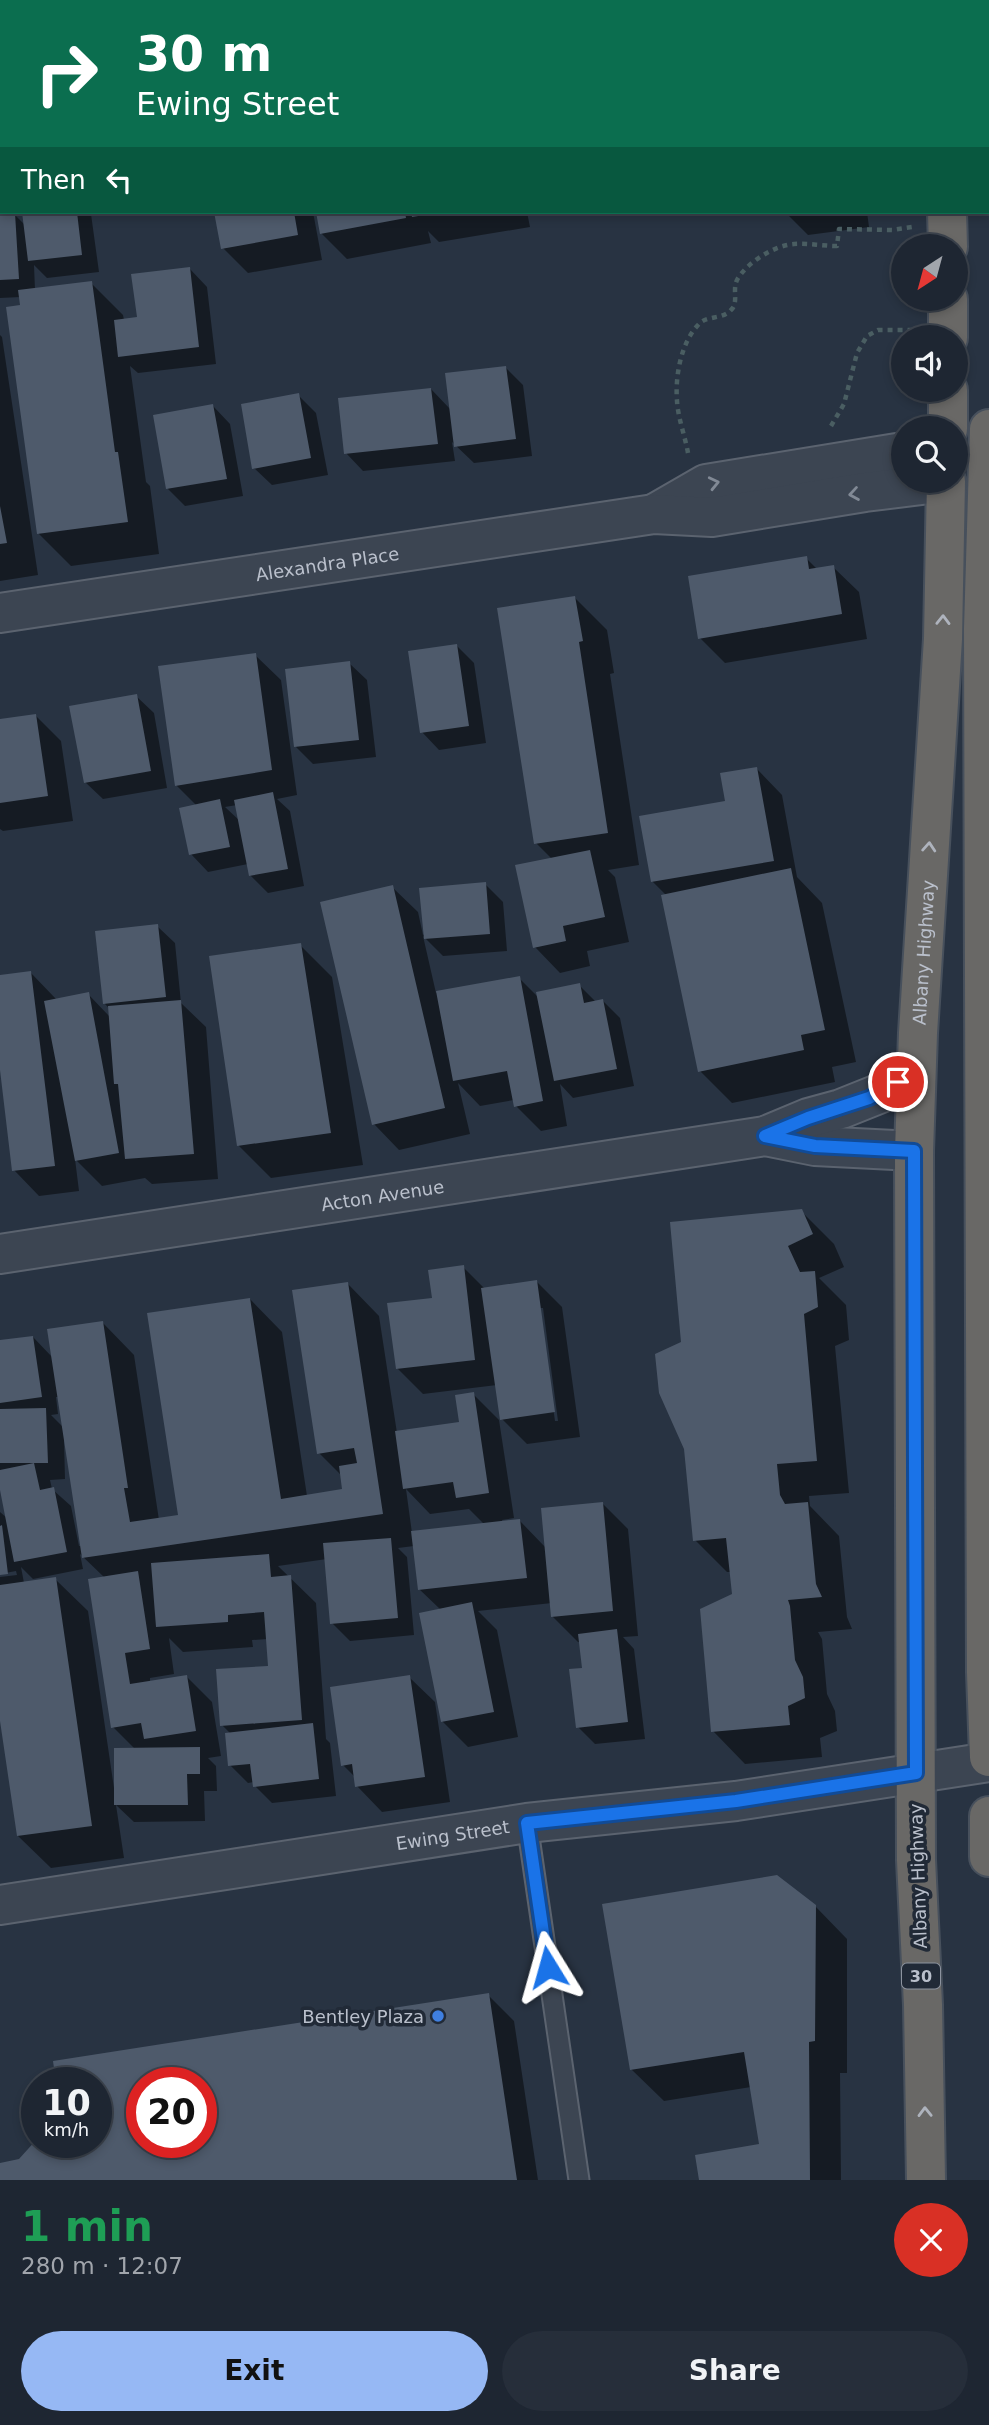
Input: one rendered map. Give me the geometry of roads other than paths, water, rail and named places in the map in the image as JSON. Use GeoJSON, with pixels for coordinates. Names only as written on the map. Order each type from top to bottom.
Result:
{"type":"FeatureCollection","features":[{"type":"Feature","properties":{"kind":"highway"},"geometry":{"type":"LineString","coordinates":[[989,429],[983,629],[986,1672],[989,1760]]}},
{"type":"Feature","properties":{"kind":"highway","name":"Albany Highway"},"geometry":{"type":"LineString","coordinates":[[926,2180],[916,1773],[914,1151],[916,1071],[943,639],[946,493]]}},
{"type":"Feature","properties":{"kind":"highway"},"geometry":{"type":"LineString","coordinates":[[989,1816],[989,1857]]}},
{"type":"Feature","properties":{"kind":"street","name":"Alexandra Place"},"geometry":{"type":"LineString","coordinates":[[654,514],[706,484],[891,454]]}},
{"type":"Feature","properties":{"kind":"street","name":"Alexandra Place"},"geometry":{"type":"LineString","coordinates":[[0,613],[654,514],[712,517],[891,489]]}},
{"type":"Feature","properties":{"kind":"street","name":"Acton Avenue"},"geometry":{"type":"LineString","coordinates":[[0,1254],[765,1136],[881,1093],[916,1071]]}},
{"type":"Feature","properties":{"kind":"street","name":"Acton Avenue"},"geometry":{"type":"LineString","coordinates":[[765,1136],[815,1146],[914,1151]]}},
{"type":"Feature","properties":{"kind":"street","name":"Ewing Street"},"geometry":{"type":"LineString","coordinates":[[0,1905],[527,1823],[736,1801],[989,1760]]}},
{"type":"Feature","properties":{"kind":"lane"},"geometry":{"type":"LineString","coordinates":[[527,1823],[579,2180]]}},
{"type":"Feature","properties":{"kind":"place","name":"Bentley Plaza"},"geometry":{"type":"Point","coordinates":[438,2016]}}]}
